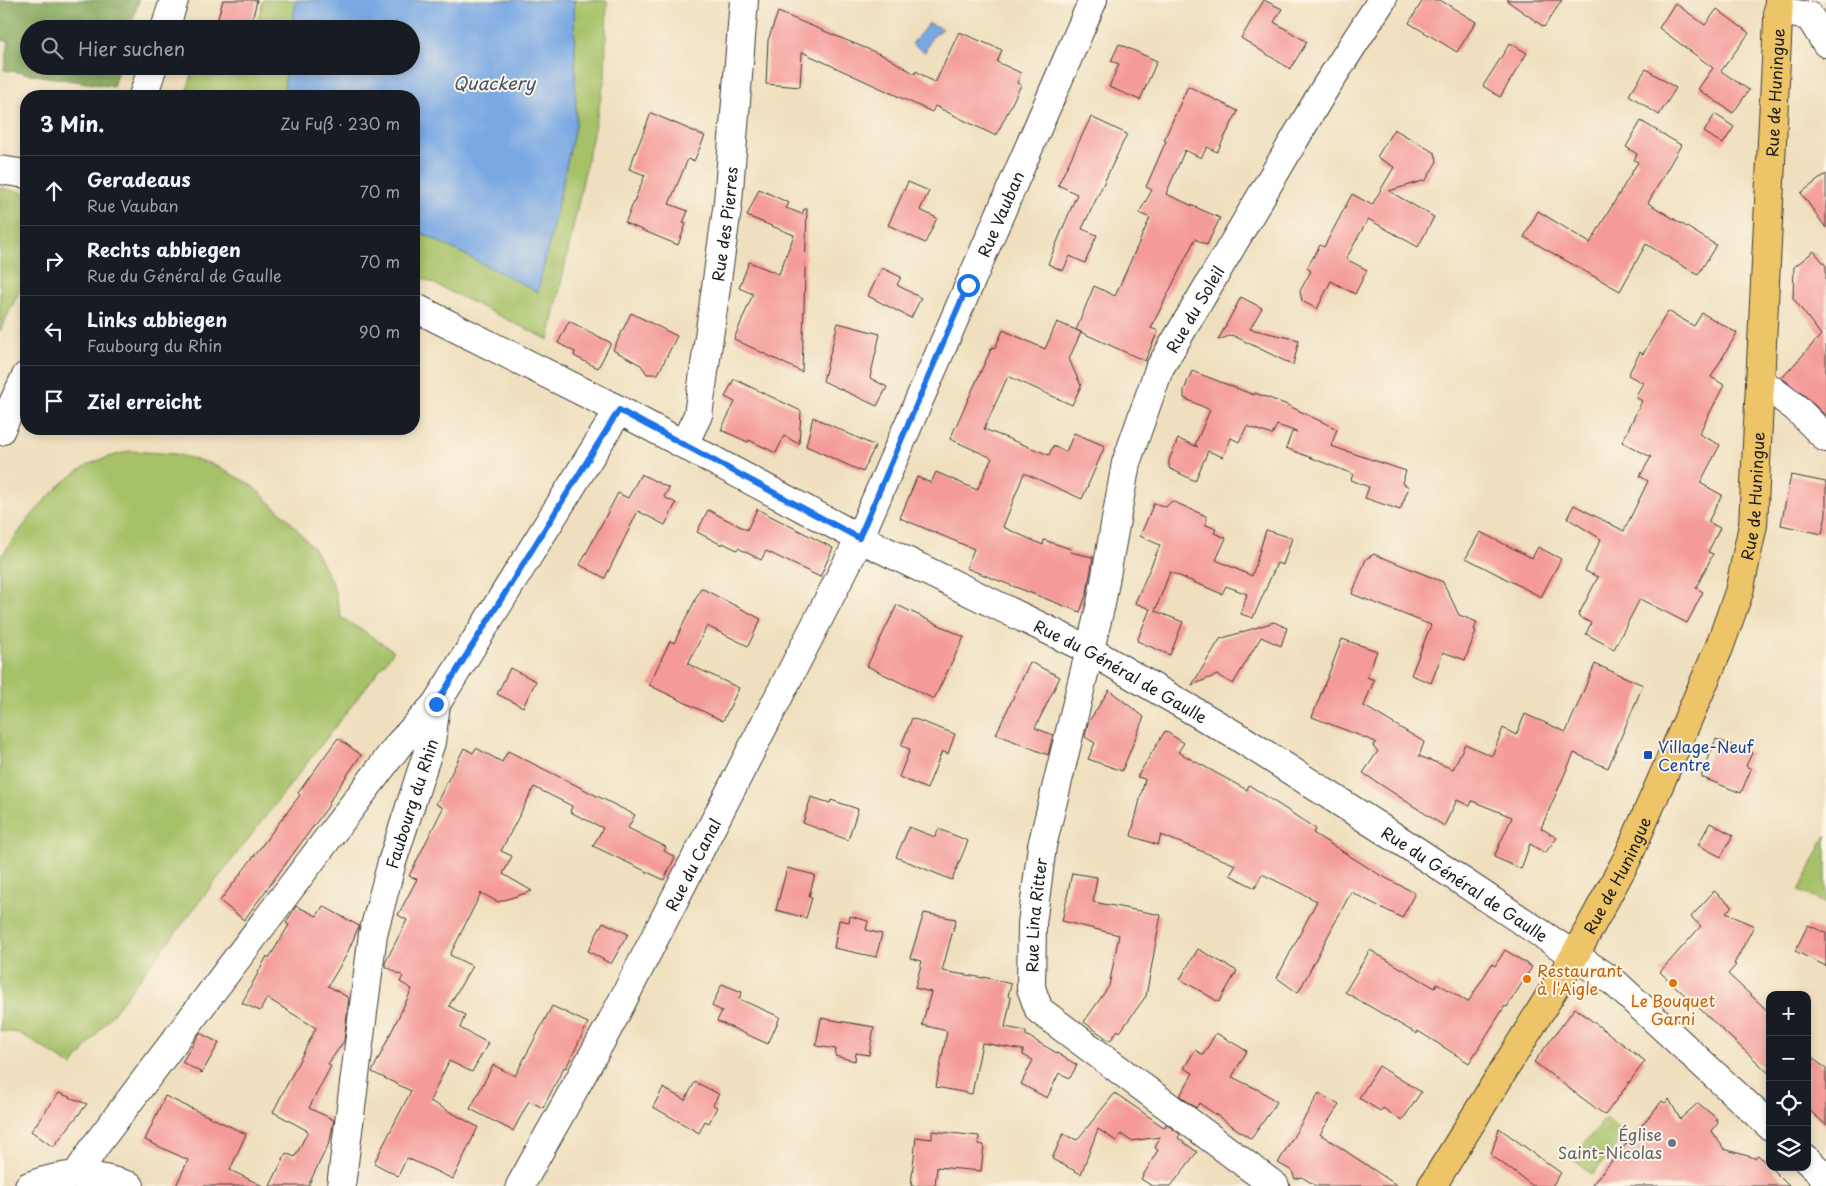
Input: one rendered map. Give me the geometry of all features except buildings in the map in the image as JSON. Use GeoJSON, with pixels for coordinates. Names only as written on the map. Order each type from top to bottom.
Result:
{"type":"FeatureCollection","features":[{"type":"Feature","properties":{"kind":"main road","name":"Rue de Huningue"},"geometry":{"type":"LineString","coordinates":[[1432,1186],[1575,955],[1627,859],[1718,648],[1739,592],[1753,525],[1778,6]]}},
{"type":"Feature","properties":{"kind":"street"},"geometry":{"type":"LineString","coordinates":[[168,20],[174,0]]}},
{"type":"Feature","properties":{"kind":"street","name":"Rue des Pierres"},"geometry":{"type":"LineString","coordinates":[[684,444],[698,415],[728,202],[744,0]]}},
{"type":"Feature","properties":{"kind":"street","name":"Rue Vauban"},"geometry":{"type":"LineString","coordinates":[[859,538],[1093,0]]}},
{"type":"Feature","properties":{"kind":"street","name":"Rue du Soleil"},"geometry":{"type":"LineString","coordinates":[[1089,650],[1101,604],[1126,463],[1159,369],[1320,96],[1382,0]]}},
{"type":"Feature","properties":{"kind":"street"},"geometry":{"type":"LineString","coordinates":[[1778,6],[1809,16],[1826,42]]}},
{"type":"Feature","properties":{"kind":"street"},"geometry":{"type":"LineString","coordinates":[[145,90],[150,75]]}},
{"type":"Feature","properties":{"kind":"street"},"geometry":{"type":"LineString","coordinates":[[0,170],[20,173]]}},
{"type":"Feature","properties":{"kind":"street","name":"Rue du Général de Gaulle"},"geometry":{"type":"LineString","coordinates":[[420,310],[619,410],[859,538],[1089,650],[1240,738],[1575,955],[1633,997],[1766,1122]]}},
{"type":"Feature","properties":{"kind":"street"},"geometry":{"type":"LineString","coordinates":[[1760,382],[1796,408],[1826,438]]}},
{"type":"Feature","properties":{"kind":"street"},"geometry":{"type":"LineString","coordinates":[[0,431],[20,389]]}},
{"type":"Feature","properties":{"kind":"street","name":"Faubourg du Rhin"},"geometry":{"type":"LineString","coordinates":[[341,1186],[373,934],[392,862],[431,742],[436,704],[619,410]]}},
{"type":"Feature","properties":{"kind":"street","name":"Rue du Canal"},"geometry":{"type":"LineString","coordinates":[[520,1186],[611,1024],[859,538]]}},
{"type":"Feature","properties":{"kind":"street","name":"Rue Lina Ritter"},"geometry":{"type":"LineString","coordinates":[[1089,650],[1042,846],[1032,924],[1031,988],[1039,1010],[1057,1025],[1274,1186]]}},
{"type":"Feature","properties":{"kind":"street"},"geometry":{"type":"LineString","coordinates":[[77,1174],[96,1145],[400,743],[436,704]]}},
{"type":"Feature","properties":{"kind":"street"},"geometry":{"type":"LineString","coordinates":[[1811,1164],[1826,1178],[1821,1186]]}},
{"type":"Feature","properties":{"kind":"street"},"geometry":{"type":"LineString","coordinates":[[29,1186],[77,1174],[101,1177],[130,1186]]}},
{"type":"Feature","properties":{"kind":"green space"},"geometry":{"type":"Polygon","coordinates":[[[0,0],[139,0],[133,20],[20,20],[20,72],[4,70],[9,41],[0,40],[0,0]]]}},
{"type":"Feature","properties":{"kind":"green space"},"geometry":{"type":"Polygon","coordinates":[[[263,0],[296,0],[293,20],[258,20],[263,0]]]}},
{"type":"Feature","properties":{"kind":"green space"},"geometry":{"type":"Polygon","coordinates":[[[574,0],[607,0],[605,78],[549,340],[420,277],[420,232],[538,291],[576,123],[574,0]]]}},
{"type":"Feature","properties":{"kind":"green space"},"geometry":{"type":"Polygon","coordinates":[[[36,75],[116,75],[113,87],[36,75]]]}},
{"type":"Feature","properties":{"kind":"green space"},"geometry":{"type":"Polygon","coordinates":[[[192,75],[286,75],[284,90],[187,90],[192,75]]]}},
{"type":"Feature","properties":{"kind":"green space"},"geometry":{"type":"Polygon","coordinates":[[[0,188],[20,192],[20,289],[0,331],[0,188]]]}},
{"type":"Feature","properties":{"kind":"green space"},"geometry":{"type":"Polygon","coordinates":[[[129,451],[176,454],[212,464],[250,484],[288,519],[315,550],[333,584],[341,617],[394,651],[72,1066],[19,1033],[0,1031],[0,558],[19,531],[65,481],[92,463],[129,451]]]}},
{"type":"Feature","properties":{"kind":"green space"},"geometry":{"type":"Polygon","coordinates":[[[1826,835],[1826,904],[1799,891],[1826,835]]]}},
{"type":"Feature","properties":{"kind":"green space"},"geometry":{"type":"Polygon","coordinates":[[[1606,1118],[1626,1135],[1592,1175],[1572,1157],[1606,1118]]]}},
{"type":"Feature","properties":{"kind":"water","name":"Quackery"},"geometry":{"type":"Polygon","coordinates":[[[296,0],[574,0],[576,123],[538,292],[420,232],[420,90],[284,90],[286,75],[420,75],[420,20],[293,20],[296,0]]]}},
{"type":"Feature","properties":{"kind":"water"},"geometry":{"type":"Polygon","coordinates":[[[929,23],[943,29],[931,38],[925,52],[912,44],[929,23]]]}},
{"type":"Feature","properties":{"kind":"place","name":"Village-Neuf Centre"},"geometry":{"type":"Point","coordinates":[1648,755]}},
{"type":"Feature","properties":{"kind":"place","name":"Restaurant à l'Aigle"},"geometry":{"type":"Point","coordinates":[1527,979]}},
{"type":"Feature","properties":{"kind":"place","name":"Le Bouquet Garni"},"geometry":{"type":"Point","coordinates":[1673,983]}},
{"type":"Feature","properties":{"kind":"place","name":"Église Saint-Nicolas"},"geometry":{"type":"Point","coordinates":[1672,1143]}},
{"type":"Feature","properties":{"kind":"route"},"geometry":{"type":"LineString","coordinates":[[436,704],[619,410],[859,538],[968,285]]}}]}
